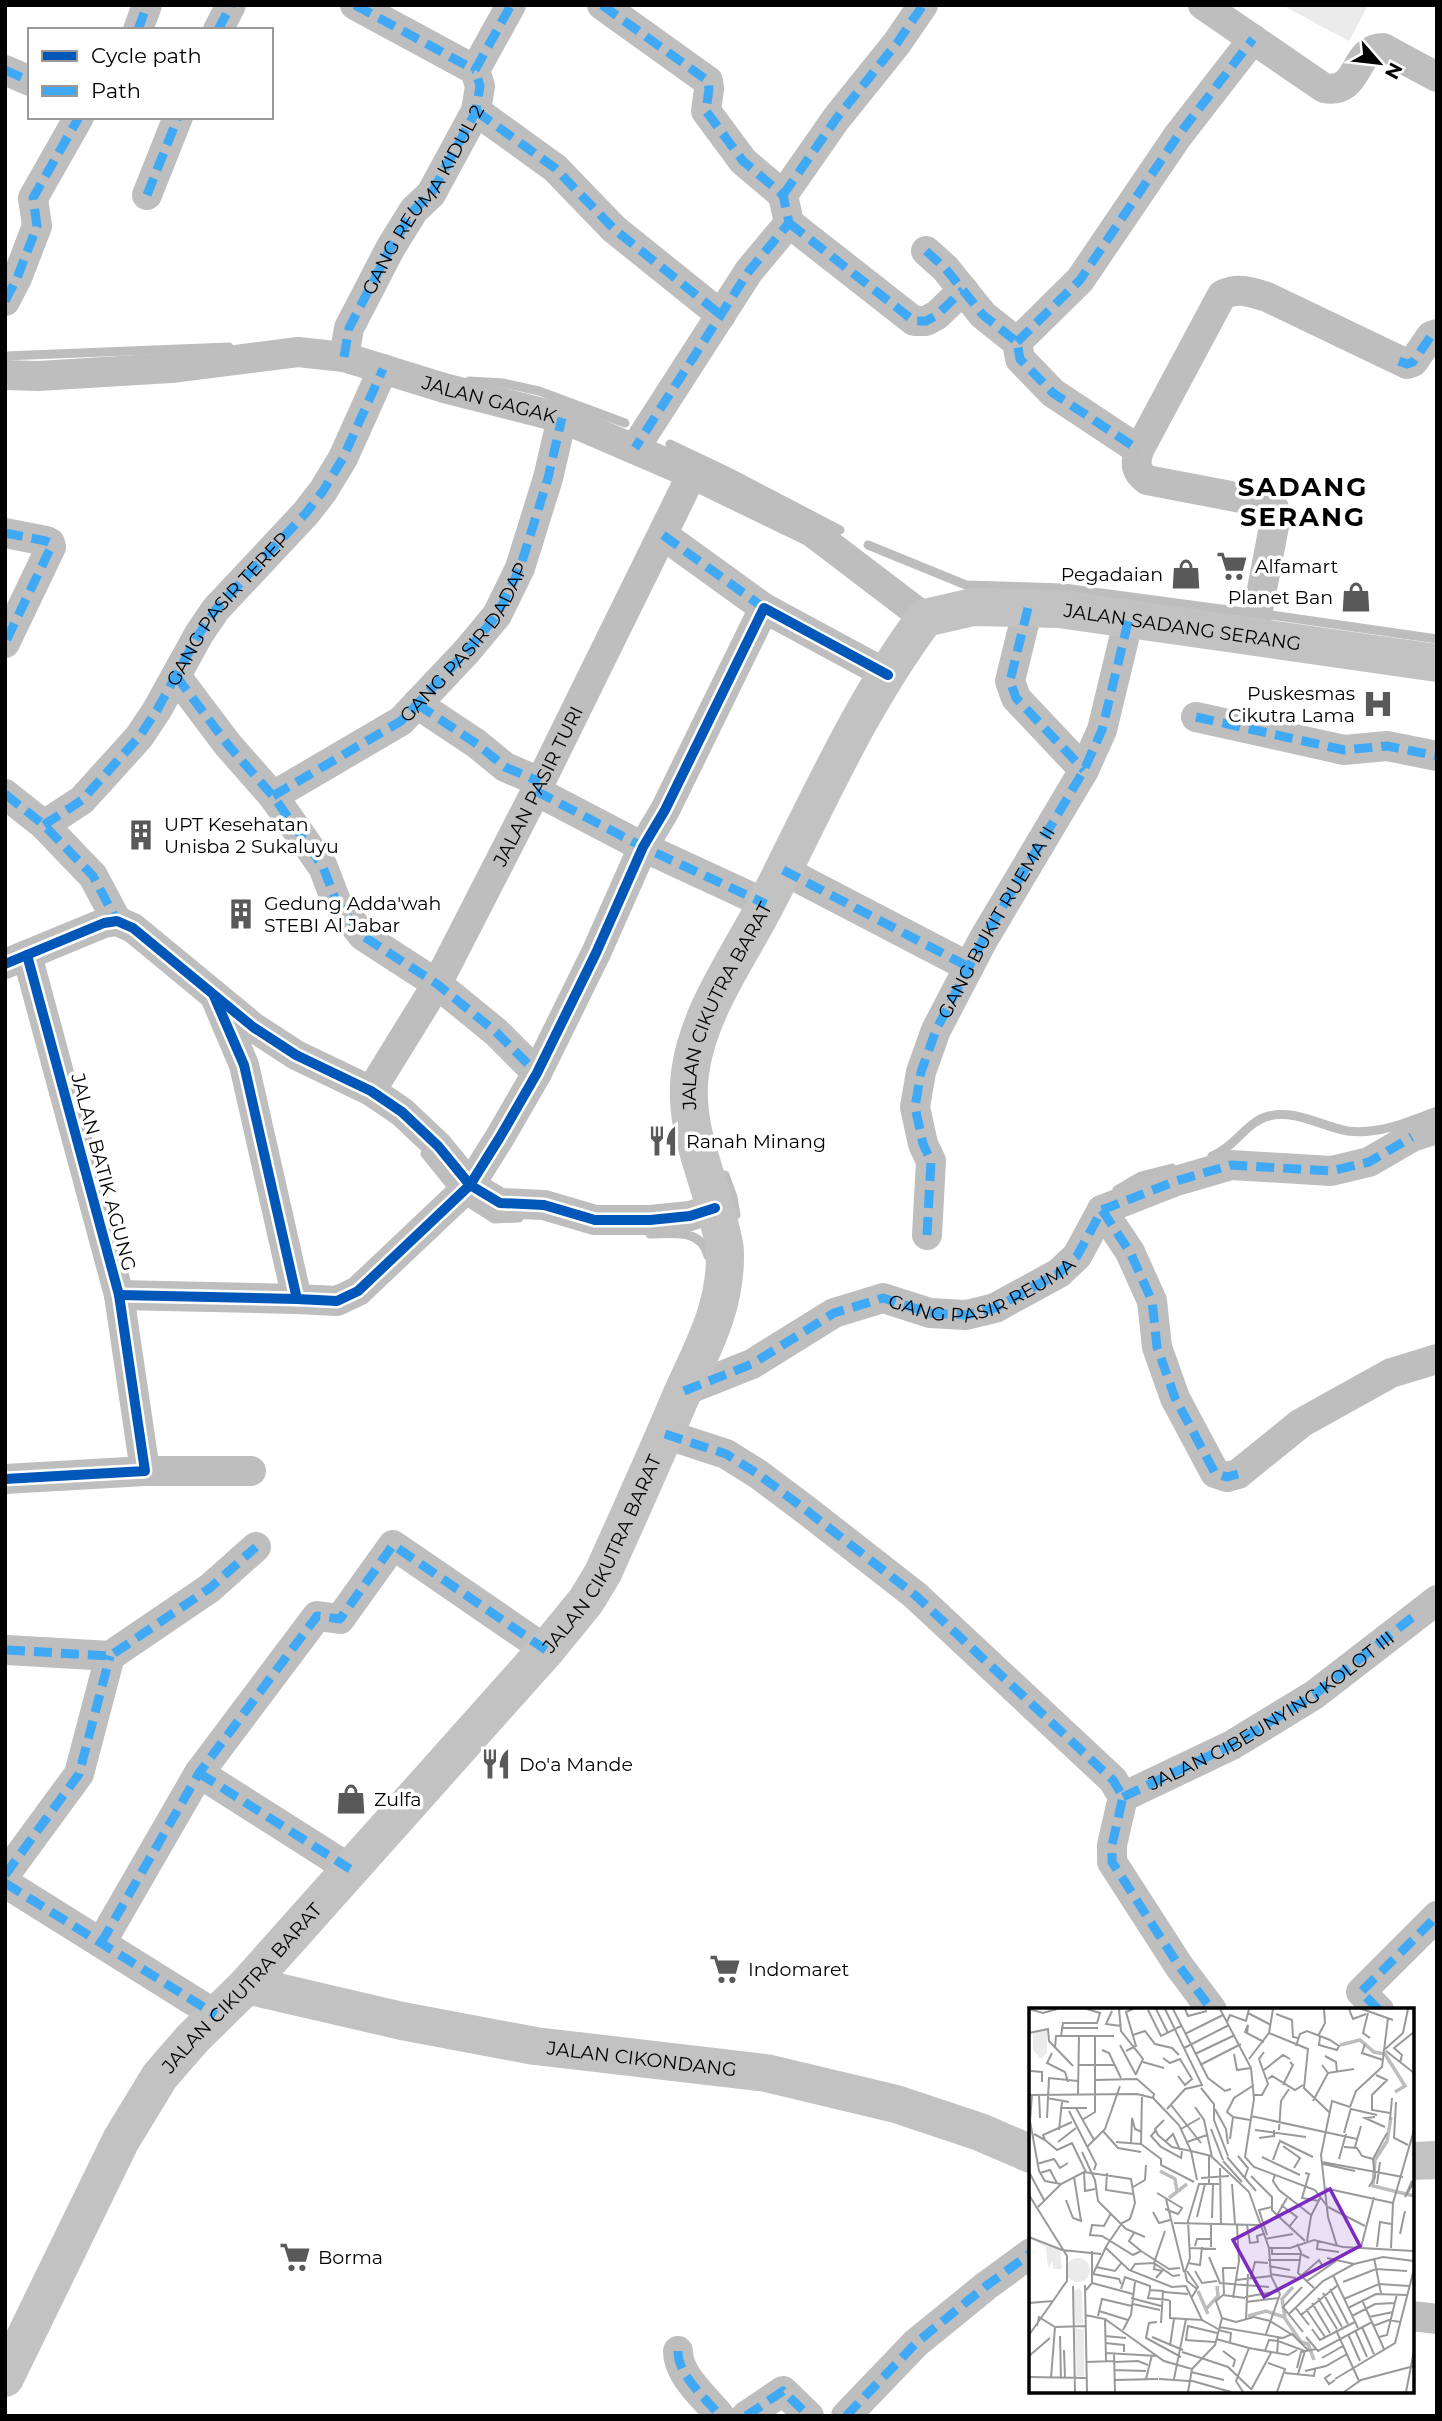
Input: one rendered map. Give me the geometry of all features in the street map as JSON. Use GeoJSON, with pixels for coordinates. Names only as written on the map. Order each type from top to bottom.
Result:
{"type":"FeatureCollection","features":[{"type":"Feature","properties":{"kind":"main road","name":"JALAN SADANG SERANG"},"geometry":{"type":"LineString","coordinates":[[925,618],[973,607],[1059,609],[1437,663]]}},
{"type":"Feature","properties":{"kind":"main road","name":"JALAN CIKUTRA BARAT"},"geometry":{"type":"LineString","coordinates":[[5,2378],[121,2140],[160,2076],[193,2038],[247,1985],[546,1650],[586,1601],[603,1573],[665,1434],[693,1387],[724,1287],[725,1250],[690,1122],[690,1071],[698,1040],[713,1001],[766,904],[848,738],[925,618]]}},
{"type":"Feature","properties":{"kind":"main road","name":"JALAN CIKONDANG"},"geometry":{"type":"LineString","coordinates":[[247,1985],[402,2021],[535,2046],[777,2075],[896,2104],[980,2132],[1029,2153]]}},
{"type":"Feature","properties":{"kind":"main road"},"geometry":{"type":"LineString","coordinates":[[1414,2161],[1437,2160]]}},
{"type":"Feature","properties":{"kind":"street"},"geometry":{"type":"LineString","coordinates":[[139,28],[148,5]]}},
{"type":"Feature","properties":{"kind":"street"},"geometry":{"type":"LineString","coordinates":[[219,28],[231,5]]}},
{"type":"Feature","properties":{"kind":"street"},"geometry":{"type":"LineString","coordinates":[[355,5],[475,70],[511,5]]}},
{"type":"Feature","properties":{"kind":"street"},"geometry":{"type":"LineString","coordinates":[[602,5],[708,81],[706,111],[743,161],[786,209],[914,321],[926,321],[937,315],[963,290]]}},
{"type":"Feature","properties":{"kind":"street"},"geometry":{"type":"LineString","coordinates":[[635,449],[749,271],[836,119],[897,43],[923,5]]}},
{"type":"Feature","properties":{"kind":"street"},"geometry":{"type":"LineString","coordinates":[[1203,5],[1324,88],[1334,90],[1346,85],[1366,54],[1374,48],[1383,48],[1437,77]]}},
{"type":"Feature","properties":{"kind":"street"},"geometry":{"type":"LineString","coordinates":[[1017,342],[1080,280],[1177,137],[1253,39]]}},
{"type":"Feature","properties":{"kind":"street"},"geometry":{"type":"LineString","coordinates":[[5,70],[28,80]]}},
{"type":"Feature","properties":{"kind":"street","name":"GANG REUMA KIDUL 2"},"geometry":{"type":"LineString","coordinates":[[344,357],[349,328],[391,247],[414,210],[430,194],[476,111],[480,86],[475,70]]}},
{"type":"Feature","properties":{"kind":"street"},"geometry":{"type":"LineString","coordinates":[[476,111],[555,168],[614,229],[721,315]]}},
{"type":"Feature","properties":{"kind":"street"},"geometry":{"type":"LineString","coordinates":[[5,301],[37,226],[33,198],[78,119]]}},
{"type":"Feature","properties":{"kind":"street"},"geometry":{"type":"LineString","coordinates":[[147,195],[177,119]]}},
{"type":"Feature","properties":{"kind":"street"},"geometry":{"type":"LineString","coordinates":[[926,251],[945,268],[983,314],[1017,342],[1020,359],[1053,393],[1139,450]]}},
{"type":"Feature","properties":{"kind":"street"},"geometry":{"type":"LineString","coordinates":[[1253,636],[1276,516],[1274,508],[1267,503],[1147,480],[1139,475],[1136,468],[1139,450],[1222,295],[1243,289],[1267,297],[1407,364],[1413,362],[1431,336],[1437,334]]}},
{"type":"Feature","properties":{"kind":"street","name":"JALAN GAGAK"},"geometry":{"type":"LineString","coordinates":[[5,375],[38,376],[159,369],[298,352],[344,357],[444,388],[562,418],[692,474],[812,532],[925,618]]}},
{"type":"Feature","properties":{"kind":"street","name":"GANG PASIR TEREP"},"geometry":{"type":"LineString","coordinates":[[44,825],[82,800],[139,737],[216,609],[306,513],[323,491],[343,458],[383,369]]}},
{"type":"Feature","properties":{"kind":"street","name":"GANG PASIR DADAP"},"geometry":{"type":"LineString","coordinates":[[273,796],[401,721],[497,615],[520,568],[548,478],[562,418]]}},
{"type":"Feature","properties":{"kind":"street","name":"JALAN PASIR TURI"},"geometry":{"type":"LineString","coordinates":[[371,1091],[438,984],[692,474]]}},
{"type":"Feature","properties":{"kind":"street"},"geometry":{"type":"LineString","coordinates":[[5,533],[46,541],[51,547],[5,643]]}},
{"type":"Feature","properties":{"kind":"street"},"geometry":{"type":"LineString","coordinates":[[663,535],[764,608],[888,675]]}},
{"type":"Feature","properties":{"kind":"street"},"geometry":{"type":"LineString","coordinates":[[119,1295],[337,1301],[358,1291],[454,1203],[470,1185],[537,1073],[596,953],[643,847],[671,798],[764,608]]}},
{"type":"Feature","properties":{"kind":"street"},"geometry":{"type":"LineString","coordinates":[[1028,608],[1010,681],[1016,698],[1084,770]]}},
{"type":"Feature","properties":{"kind":"street","name":"GANG BUKIT RUEMA II"},"geometry":{"type":"LineString","coordinates":[[927,1235],[931,1161],[923,1144],[915,1107],[921,1072],[936,1030],[969,967],[1084,770],[1102,730],[1129,618]]}},
{"type":"Feature","properties":{"kind":"street"},"geometry":{"type":"LineString","coordinates":[[176,676],[228,745],[273,796],[323,867],[336,901],[363,936],[438,984],[496,1032],[537,1073]]}},
{"type":"Feature","properties":{"kind":"street"},"geometry":{"type":"LineString","coordinates":[[417,704],[477,744],[505,767],[538,787],[643,847],[766,904]]}},
{"type":"Feature","properties":{"kind":"street"},"geometry":{"type":"LineString","coordinates":[[1196,717],[1344,750],[1387,746],[1437,756]]}},
{"type":"Feature","properties":{"kind":"street"},"geometry":{"type":"LineString","coordinates":[[5,794],[44,825],[93,876],[117,921]]}},
{"type":"Feature","properties":{"kind":"street"},"geometry":{"type":"LineString","coordinates":[[783,870],[969,967]]}},
{"type":"Feature","properties":{"kind":"street"},"geometry":{"type":"LineString","coordinates":[[16,959],[104,923],[117,921],[133,928],[253,1027],[296,1055],[371,1091],[402,1112],[438,1146],[470,1185],[500,1203],[544,1205],[595,1220],[676,1218],[715,1208]]}},
{"type":"Feature","properties":{"kind":"street","name":"JALAN BATIK AGUNG"},"geometry":{"type":"LineString","coordinates":[[16,959],[119,1295],[145,1471]]}},
{"type":"Feature","properties":{"kind":"street"},"geometry":{"type":"LineString","coordinates":[[212,992],[244,1065],[297,1299]]}},
{"type":"Feature","properties":{"kind":"street"},"geometry":{"type":"LineString","coordinates":[[1437,1129],[1412,1137],[1370,1162],[1331,1171],[1231,1165],[1176,1181],[1102,1210],[1130,1252],[1152,1301],[1157,1347],[1175,1398],[1215,1473],[1227,1477],[1238,1474],[1301,1423],[1391,1373],[1437,1359]]}},
{"type":"Feature","properties":{"kind":"street","name":"GANG PASIR REUMA"},"geometry":{"type":"LineString","coordinates":[[693,1387],[752,1364],[834,1313],[883,1298],[930,1312],[966,1315],[995,1308],[1059,1273],[1077,1256],[1102,1210]]}},
{"type":"Feature","properties":{"kind":"street"},"geometry":{"type":"LineString","coordinates":[[665,1434],[726,1454],[758,1474],[915,1595],[1113,1780],[1123,1797],[1112,1846],[1112,1862],[1179,1966],[1210,2008]]}},
{"type":"Feature","properties":{"kind":"street"},"geometry":{"type":"LineString","coordinates":[[5,1479],[145,1471],[251,1471]]}},
{"type":"Feature","properties":{"kind":"street"},"geometry":{"type":"LineString","coordinates":[[101,1943],[200,1773],[317,1616],[340,1619],[393,1545],[546,1650]]}},
{"type":"Feature","properties":{"kind":"street"},"geometry":{"type":"LineString","coordinates":[[6,1651],[110,1656],[209,1588],[256,1547]]}},
{"type":"Feature","properties":{"kind":"street","name":"JALAN CIBEUNYING KOLOT III"},"geometry":{"type":"LineString","coordinates":[[1123,1797],[1232,1745],[1314,1695],[1426,1608]]}},
{"type":"Feature","properties":{"kind":"street"},"geometry":{"type":"LineString","coordinates":[[5,1874],[79,1774],[110,1656]]}},
{"type":"Feature","properties":{"kind":"street"},"geometry":{"type":"LineString","coordinates":[[200,1773],[351,1869]]}},
{"type":"Feature","properties":{"kind":"street"},"geometry":{"type":"LineString","coordinates":[[5,1883],[216,2015]]}},
{"type":"Feature","properties":{"kind":"street"},"geometry":{"type":"LineString","coordinates":[[1377,2008],[1361,1992],[1437,1916]]}},
{"type":"Feature","properties":{"kind":"street"},"geometry":{"type":"LineString","coordinates":[[846,2416],[916,2343],[1029,2254]]}},
{"type":"Feature","properties":{"kind":"street"},"geometry":{"type":"LineString","coordinates":[[1414,2316],[1437,2319]]}},
{"type":"Feature","properties":{"kind":"street"},"geometry":{"type":"LineString","coordinates":[[678,2351],[682,2370],[720,2416]]}},
{"type":"Feature","properties":{"kind":"street"},"geometry":{"type":"LineString","coordinates":[[746,2416],[783,2391],[809,2416]]}},
{"type":"Feature","properties":{"kind":"shaded area"},"geometry":{"type":"Polygon","coordinates":[[[1282,5],[1368,5],[1349,41],[1282,5]]]}},
{"type":"Feature","properties":{"kind":"waterway"},"geometry":{"type":"LineString","coordinates":[[5,356],[229,347]]}},
{"type":"Feature","properties":{"kind":"waterway"},"geometry":{"type":"LineString","coordinates":[[469,381],[503,383],[539,391],[625,423]]}},
{"type":"Feature","properties":{"kind":"waterway"},"geometry":{"type":"LineString","coordinates":[[670,444],[840,530]]}},
{"type":"Feature","properties":{"kind":"waterway"},"geometry":{"type":"LineString","coordinates":[[868,545],[966,585],[1064,588],[1251,613]]}},
{"type":"Feature","properties":{"kind":"waterway"},"geometry":{"type":"LineString","coordinates":[[1271,615],[1437,639]]}},
{"type":"Feature","properties":{"kind":"waterway"},"geometry":{"type":"LineString","coordinates":[[1212,1156],[1227,1147],[1254,1123],[1269,1116],[1289,1115],[1359,1132],[1393,1127],[1437,1111]]}},
{"type":"Feature","properties":{"kind":"waterway"},"geometry":{"type":"LineString","coordinates":[[425,1154],[450,1185]]}},
{"type":"Feature","properties":{"kind":"waterway"},"geometry":{"type":"LineString","coordinates":[[1117,1190],[1141,1176],[1172,1168]]}},
{"type":"Feature","properties":{"kind":"waterway"},"geometry":{"type":"LineString","coordinates":[[725,1175],[736,1215]]}},
{"type":"Feature","properties":{"kind":"waterway"},"geometry":{"type":"LineString","coordinates":[[469,1203],[494,1219],[519,1218]]}},
{"type":"Feature","properties":{"kind":"waterway"},"geometry":{"type":"LineString","coordinates":[[650,1234],[685,1234],[693,1237],[705,1247],[708,1256]]}},
{"type":"Feature","properties":{"kind":"marked path"},"geometry":{"type":"LineString","coordinates":[[139,28],[147,5]]}},
{"type":"Feature","properties":{"kind":"marked path"},"geometry":{"type":"LineString","coordinates":[[219,28],[231,5]]}},
{"type":"Feature","properties":{"kind":"marked path"},"geometry":{"type":"LineString","coordinates":[[355,5],[475,70]]}},
{"type":"Feature","properties":{"kind":"marked path"},"geometry":{"type":"LineString","coordinates":[[344,357],[349,328],[391,247],[414,210],[431,194],[476,111],[480,86],[475,70],[511,5]]}},
{"type":"Feature","properties":{"kind":"marked path"},"geometry":{"type":"LineString","coordinates":[[602,5],[708,81],[706,111],[743,161],[783,195],[789,223],[749,271],[635,448]]}},
{"type":"Feature","properties":{"kind":"marked path"},"geometry":{"type":"LineString","coordinates":[[783,195],[836,119],[897,43],[923,5]]}},
{"type":"Feature","properties":{"kind":"marked path"},"geometry":{"type":"LineString","coordinates":[[1017,342],[1080,280],[1177,137],[1253,39]]}},
{"type":"Feature","properties":{"kind":"marked path"},"geometry":{"type":"LineString","coordinates":[[5,70],[28,80]]}},
{"type":"Feature","properties":{"kind":"marked path"},"geometry":{"type":"LineString","coordinates":[[476,111],[555,168],[614,229],[721,315]]}},
{"type":"Feature","properties":{"kind":"marked path"},"geometry":{"type":"LineString","coordinates":[[5,301],[37,226],[33,198],[78,119]]}},
{"type":"Feature","properties":{"kind":"marked path"},"geometry":{"type":"LineString","coordinates":[[147,195],[177,119]]}},
{"type":"Feature","properties":{"kind":"marked path"},"geometry":{"type":"LineString","coordinates":[[789,223],[914,321],[926,321],[937,315],[963,290]]}},
{"type":"Feature","properties":{"kind":"marked path"},"geometry":{"type":"LineString","coordinates":[[926,251],[945,268],[983,315],[1017,342],[1020,359],[1053,393],[1139,450]]}},
{"type":"Feature","properties":{"kind":"marked path"},"geometry":{"type":"LineString","coordinates":[[1399,361],[1407,364],[1413,362],[1431,336],[1437,334]]}},
{"type":"Feature","properties":{"kind":"marked path"},"geometry":{"type":"LineString","coordinates":[[44,825],[82,800],[139,737],[216,609],[306,513],[323,491],[343,458],[383,369]]}},
{"type":"Feature","properties":{"kind":"marked path"},"geometry":{"type":"LineString","coordinates":[[273,796],[401,721],[497,615],[520,568],[548,478],[562,418]]}},
{"type":"Feature","properties":{"kind":"marked path"},"geometry":{"type":"LineString","coordinates":[[5,533],[46,541],[51,547],[5,643]]}},
{"type":"Feature","properties":{"kind":"marked path"},"geometry":{"type":"LineString","coordinates":[[663,535],[764,608]]}},
{"type":"Feature","properties":{"kind":"marked path"},"geometry":{"type":"LineString","coordinates":[[1028,608],[1010,681],[1016,698],[1084,770]]}},
{"type":"Feature","properties":{"kind":"marked path"},"geometry":{"type":"LineString","coordinates":[[927,1235],[931,1161],[923,1144],[915,1107],[921,1072],[936,1030],[983,940],[1084,770],[1102,730],[1129,618]]}},
{"type":"Feature","properties":{"kind":"marked path"},"geometry":{"type":"LineString","coordinates":[[176,676],[228,745],[273,796],[323,867],[336,901],[363,936],[437,984],[496,1032],[537,1073]]}},
{"type":"Feature","properties":{"kind":"marked path"},"geometry":{"type":"LineString","coordinates":[[417,704],[477,744],[505,767],[540,782]]}},
{"type":"Feature","properties":{"kind":"marked path"},"geometry":{"type":"LineString","coordinates":[[1196,717],[1344,750],[1387,746],[1437,756]]}},
{"type":"Feature","properties":{"kind":"marked path"},"geometry":{"type":"LineString","coordinates":[[536,791],[643,847],[766,904]]}},
{"type":"Feature","properties":{"kind":"marked path"},"geometry":{"type":"LineString","coordinates":[[5,794],[44,825],[93,876],[117,921]]}},
{"type":"Feature","properties":{"kind":"marked path"},"geometry":{"type":"LineString","coordinates":[[783,870],[969,967]]}},
{"type":"Feature","properties":{"kind":"marked path"},"geometry":{"type":"LineString","coordinates":[[1102,1210],[1176,1181],[1231,1165],[1331,1171],[1369,1162],[1412,1137]]}},
{"type":"Feature","properties":{"kind":"marked path"},"geometry":{"type":"LineString","coordinates":[[1102,1210],[1130,1252],[1152,1301],[1157,1347],[1175,1398],[1215,1473],[1227,1477],[1238,1474]]}},
{"type":"Feature","properties":{"kind":"marked path"},"geometry":{"type":"LineString","coordinates":[[684,1391],[752,1364],[834,1313],[883,1298],[930,1313],[966,1315],[995,1308],[1059,1273],[1077,1256],[1102,1210]]}},
{"type":"Feature","properties":{"kind":"marked path"},"geometry":{"type":"LineString","coordinates":[[665,1434],[726,1454],[806,1510],[915,1595],[1113,1780],[1123,1797],[1112,1845],[1112,1862],[1179,1966],[1210,2008]]}},
{"type":"Feature","properties":{"kind":"marked path"},"geometry":{"type":"LineString","coordinates":[[101,1943],[199,1773],[317,1616],[340,1619],[393,1545],[546,1650]]}},
{"type":"Feature","properties":{"kind":"marked path"},"geometry":{"type":"LineString","coordinates":[[7,1650],[110,1656],[210,1588],[256,1547]]}},
{"type":"Feature","properties":{"kind":"marked path"},"geometry":{"type":"LineString","coordinates":[[1123,1797],[1232,1745],[1314,1695],[1414,1616]]}},
{"type":"Feature","properties":{"kind":"marked path"},"geometry":{"type":"LineString","coordinates":[[5,1875],[79,1774],[110,1656]]}},
{"type":"Feature","properties":{"kind":"marked path"},"geometry":{"type":"LineString","coordinates":[[199,1773],[350,1869]]}},
{"type":"Feature","properties":{"kind":"marked path"},"geometry":{"type":"LineString","coordinates":[[5,1883],[216,2015]]}},
{"type":"Feature","properties":{"kind":"marked path"},"geometry":{"type":"LineString","coordinates":[[1377,2008],[1361,1992],[1437,1916]]}},
{"type":"Feature","properties":{"kind":"marked path"},"geometry":{"type":"LineString","coordinates":[[846,2416],[916,2343],[1029,2254]]}},
{"type":"Feature","properties":{"kind":"marked path"},"geometry":{"type":"LineString","coordinates":[[678,2351],[687,2378],[720,2416]]}},
{"type":"Feature","properties":{"kind":"marked path"},"geometry":{"type":"LineString","coordinates":[[746,2416],[783,2391],[809,2416]]}},
{"type":"Feature","properties":{"kind":"cycle path"},"geometry":{"type":"LineString","coordinates":[[297,1299],[337,1301],[358,1291],[470,1185],[537,1073],[596,953],[643,847],[665,810],[764,608],[888,675]]}},
{"type":"Feature","properties":{"kind":"cycle path"},"geometry":{"type":"LineString","coordinates":[[5,964],[104,923],[117,921],[133,928],[253,1027],[296,1055],[371,1091],[402,1112],[438,1146],[470,1185],[500,1203],[544,1205],[595,1220],[650,1220],[690,1216],[715,1208]]}},
{"type":"Feature","properties":{"kind":"cycle path"},"geometry":{"type":"LineString","coordinates":[[5,1479],[145,1471],[119,1295],[27,955]]}},
{"type":"Feature","properties":{"kind":"cycle path"},"geometry":{"type":"LineString","coordinates":[[119,1295],[297,1299],[244,1065],[214,996]]}},
{"type":"Feature","properties":{"kind":"place","name":"Alfamart"},"geometry":{"type":"Point","coordinates":[1232,566]}},
{"type":"Feature","properties":{"kind":"place","name":"Pegadaian"},"geometry":{"type":"Point","coordinates":[1186,574]}},
{"type":"Feature","properties":{"kind":"place","name":"Planet Ban"},"geometry":{"type":"Point","coordinates":[1356,597]}},
{"type":"Feature","properties":{"kind":"place","name":"Puskesmas Cikutra Lama"},"geometry":{"type":"Point","coordinates":[1378,704]}},
{"type":"Feature","properties":{"kind":"place","name":"UPT Kesehatan Unisba 2 Sukaluyu"},"geometry":{"type":"Point","coordinates":[141,835]}},
{"type":"Feature","properties":{"kind":"place","name":"Gedung Adda'wah STEBI Al Jabar"},"geometry":{"type":"Point","coordinates":[241,914]}},
{"type":"Feature","properties":{"kind":"place","name":"Ranah Minang"},"geometry":{"type":"Point","coordinates":[663,1141]}},
{"type":"Feature","properties":{"kind":"place","name":"Do'a Mande"},"geometry":{"type":"Point","coordinates":[496,1764]}},
{"type":"Feature","properties":{"kind":"place","name":"Zulfa"},"geometry":{"type":"Point","coordinates":[351,1799]}},
{"type":"Feature","properties":{"kind":"place","name":"Indomaret"},"geometry":{"type":"Point","coordinates":[725,1969]}},
{"type":"Feature","properties":{"kind":"place","name":"Borma"},"geometry":{"type":"Point","coordinates":[295,2257]}},
{"type":"Feature","properties":{"kind":"district","name":"SADANG SERANG"},"geometry":{"type":"Point","coordinates":[1303,502]}}]}
